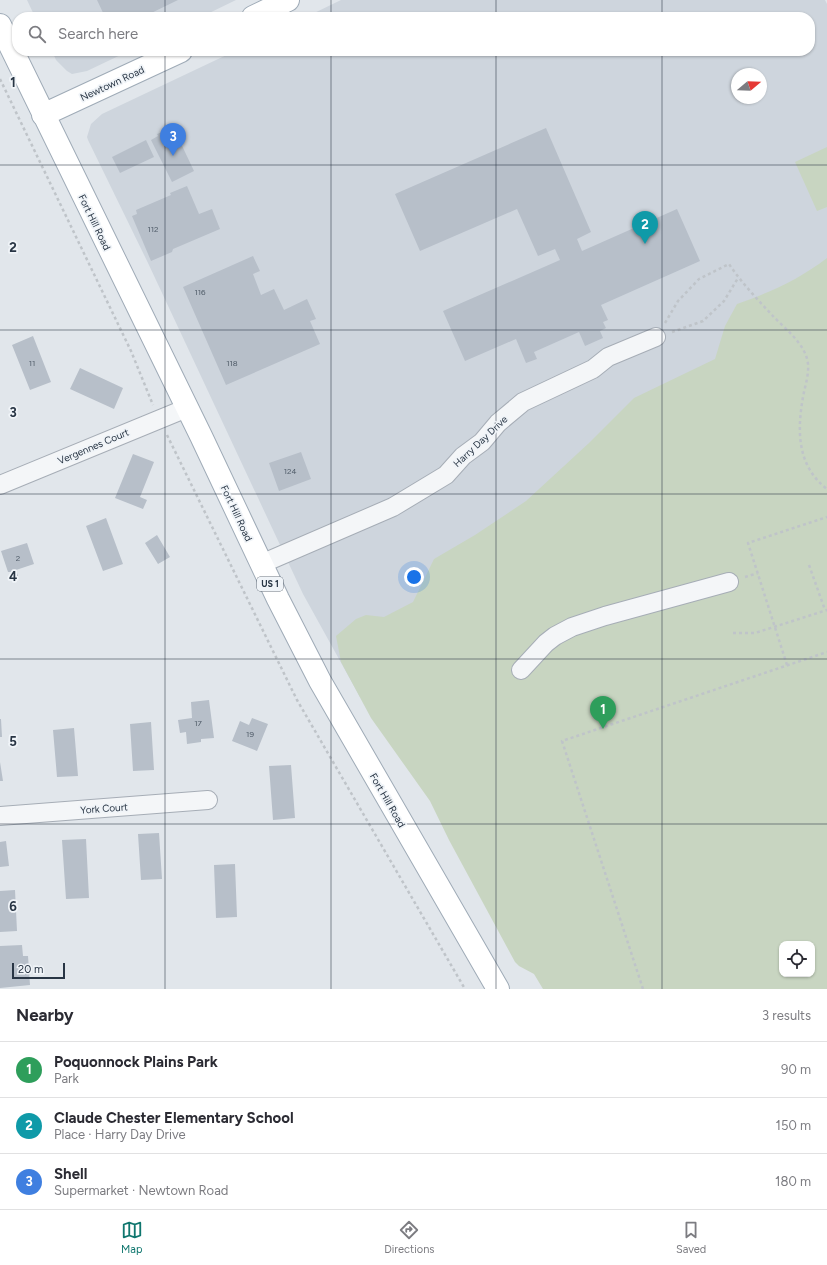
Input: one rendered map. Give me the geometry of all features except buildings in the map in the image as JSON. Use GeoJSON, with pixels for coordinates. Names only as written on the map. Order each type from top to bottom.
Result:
{"type":"FeatureCollection","features":[{"type":"Feature","properties":{"kind":"main road"},"geometry":{"type":"LineString","coordinates":[[263,12],[288,0]]}},
{"type":"Feature","properties":{"kind":"main road","name":"Fort Hill Road"},"geometry":{"type":"LineString","coordinates":[[0,25],[12,50]]}},
{"type":"Feature","properties":{"kind":"main road","name":"Fort Hill Road"},"geometry":{"type":"LineString","coordinates":[[15,56],[261,564],[339,716],[498,989]]}},
{"type":"Feature","properties":{"kind":"main road","name":"Newtown Road"},"geometry":{"type":"LineString","coordinates":[[43,115],[170,56]]}},
{"type":"Feature","properties":{"kind":"street","name":"Harry Day Drive"},"geometry":{"type":"LineString","coordinates":[[261,564],[367,520],[416,494],[446,475],[463,456],[482,442],[498,423],[523,402],[593,369],[608,357],[656,337]]}},
{"type":"Feature","properties":{"kind":"street","name":"Vergennes Court"},"geometry":{"type":"LineString","coordinates":[[0,485],[186,408]]}},
{"type":"Feature","properties":{"kind":"street"},"geometry":{"type":"LineString","coordinates":[[521,670],[546,643],[555,636],[572,627],[605,616],[729,582]]}},
{"type":"Feature","properties":{"kind":"street","name":"York Court"},"geometry":{"type":"LineString","coordinates":[[0,816],[208,800]]}},
{"type":"Feature","properties":{"kind":"path"},"geometry":{"type":"LineString","coordinates":[[0,79],[131,351],[151,401]]}},
{"type":"Feature","properties":{"kind":"path"},"geometry":{"type":"LineString","coordinates":[[656,337],[678,301],[698,279],[729,264],[738,278],[795,338],[806,355],[808,363],[807,376],[799,424],[801,447],[811,472],[827,489]]}},
{"type":"Feature","properties":{"kind":"path"},"geometry":{"type":"LineString","coordinates":[[656,337],[703,321],[724,301],[738,278]]}},
{"type":"Feature","properties":{"kind":"path"},"geometry":{"type":"LineString","coordinates":[[167,435],[297,700],[465,989]]}},
{"type":"Feature","properties":{"kind":"path"},"geometry":{"type":"LineString","coordinates":[[787,666],[748,543],[827,517]]}},
{"type":"Feature","properties":{"kind":"path"},"geometry":{"type":"LineString","coordinates":[[733,633],[755,633],[826,610],[809,565]]}},
{"type":"Feature","properties":{"kind":"path"},"geometry":{"type":"LineString","coordinates":[[643,989],[562,742],[827,652]]}},
{"type":"Feature","properties":{"kind":"shaded area"},"geometry":{"type":"Polygon","coordinates":[[[27,0],[236,0],[211,12],[33,12],[27,0]]]}},
{"type":"Feature","properties":{"kind":"shaded area"},"geometry":{"type":"Polygon","coordinates":[[[341,0],[825,0],[827,4],[827,476],[360,697],[303,594],[148,263],[88,140],[87,137],[91,124],[102,114],[224,56],[815,56],[815,12],[316,12],[341,0]]]}},
{"type":"Feature","properties":{"kind":"shaded area"},"geometry":{"type":"Polygon","coordinates":[[[54,56],[118,56],[87,71],[72,74],[56,60],[54,56]]]}},
{"type":"Feature","properties":{"kind":"green space"},"geometry":{"type":"Polygon","coordinates":[[[827,147],[827,207],[817,211],[795,162],[827,147]]]}},
{"type":"Feature","properties":{"kind":"green space"},"geometry":{"type":"Polygon","coordinates":[[[827,258],[827,989],[543,989],[534,974],[519,966],[515,962],[449,840],[430,801],[371,718],[341,662],[336,636],[356,619],[366,615],[384,617],[413,602],[434,559],[475,535],[526,501],[589,443],[634,398],[715,359],[725,326],[737,304],[784,285],[827,258]]]}},
{"type":"Feature","properties":{"kind":"place","name":"Shell"},"geometry":{"type":"Point","coordinates":[173,156]}},
{"type":"Feature","properties":{"kind":"place","name":"Claude Chester Elementary School"},"geometry":{"type":"Point","coordinates":[645,244]}},
{"type":"Feature","properties":{"kind":"place","name":"Poquonnock Plains Park"},"geometry":{"type":"Point","coordinates":[603,729]}}]}
